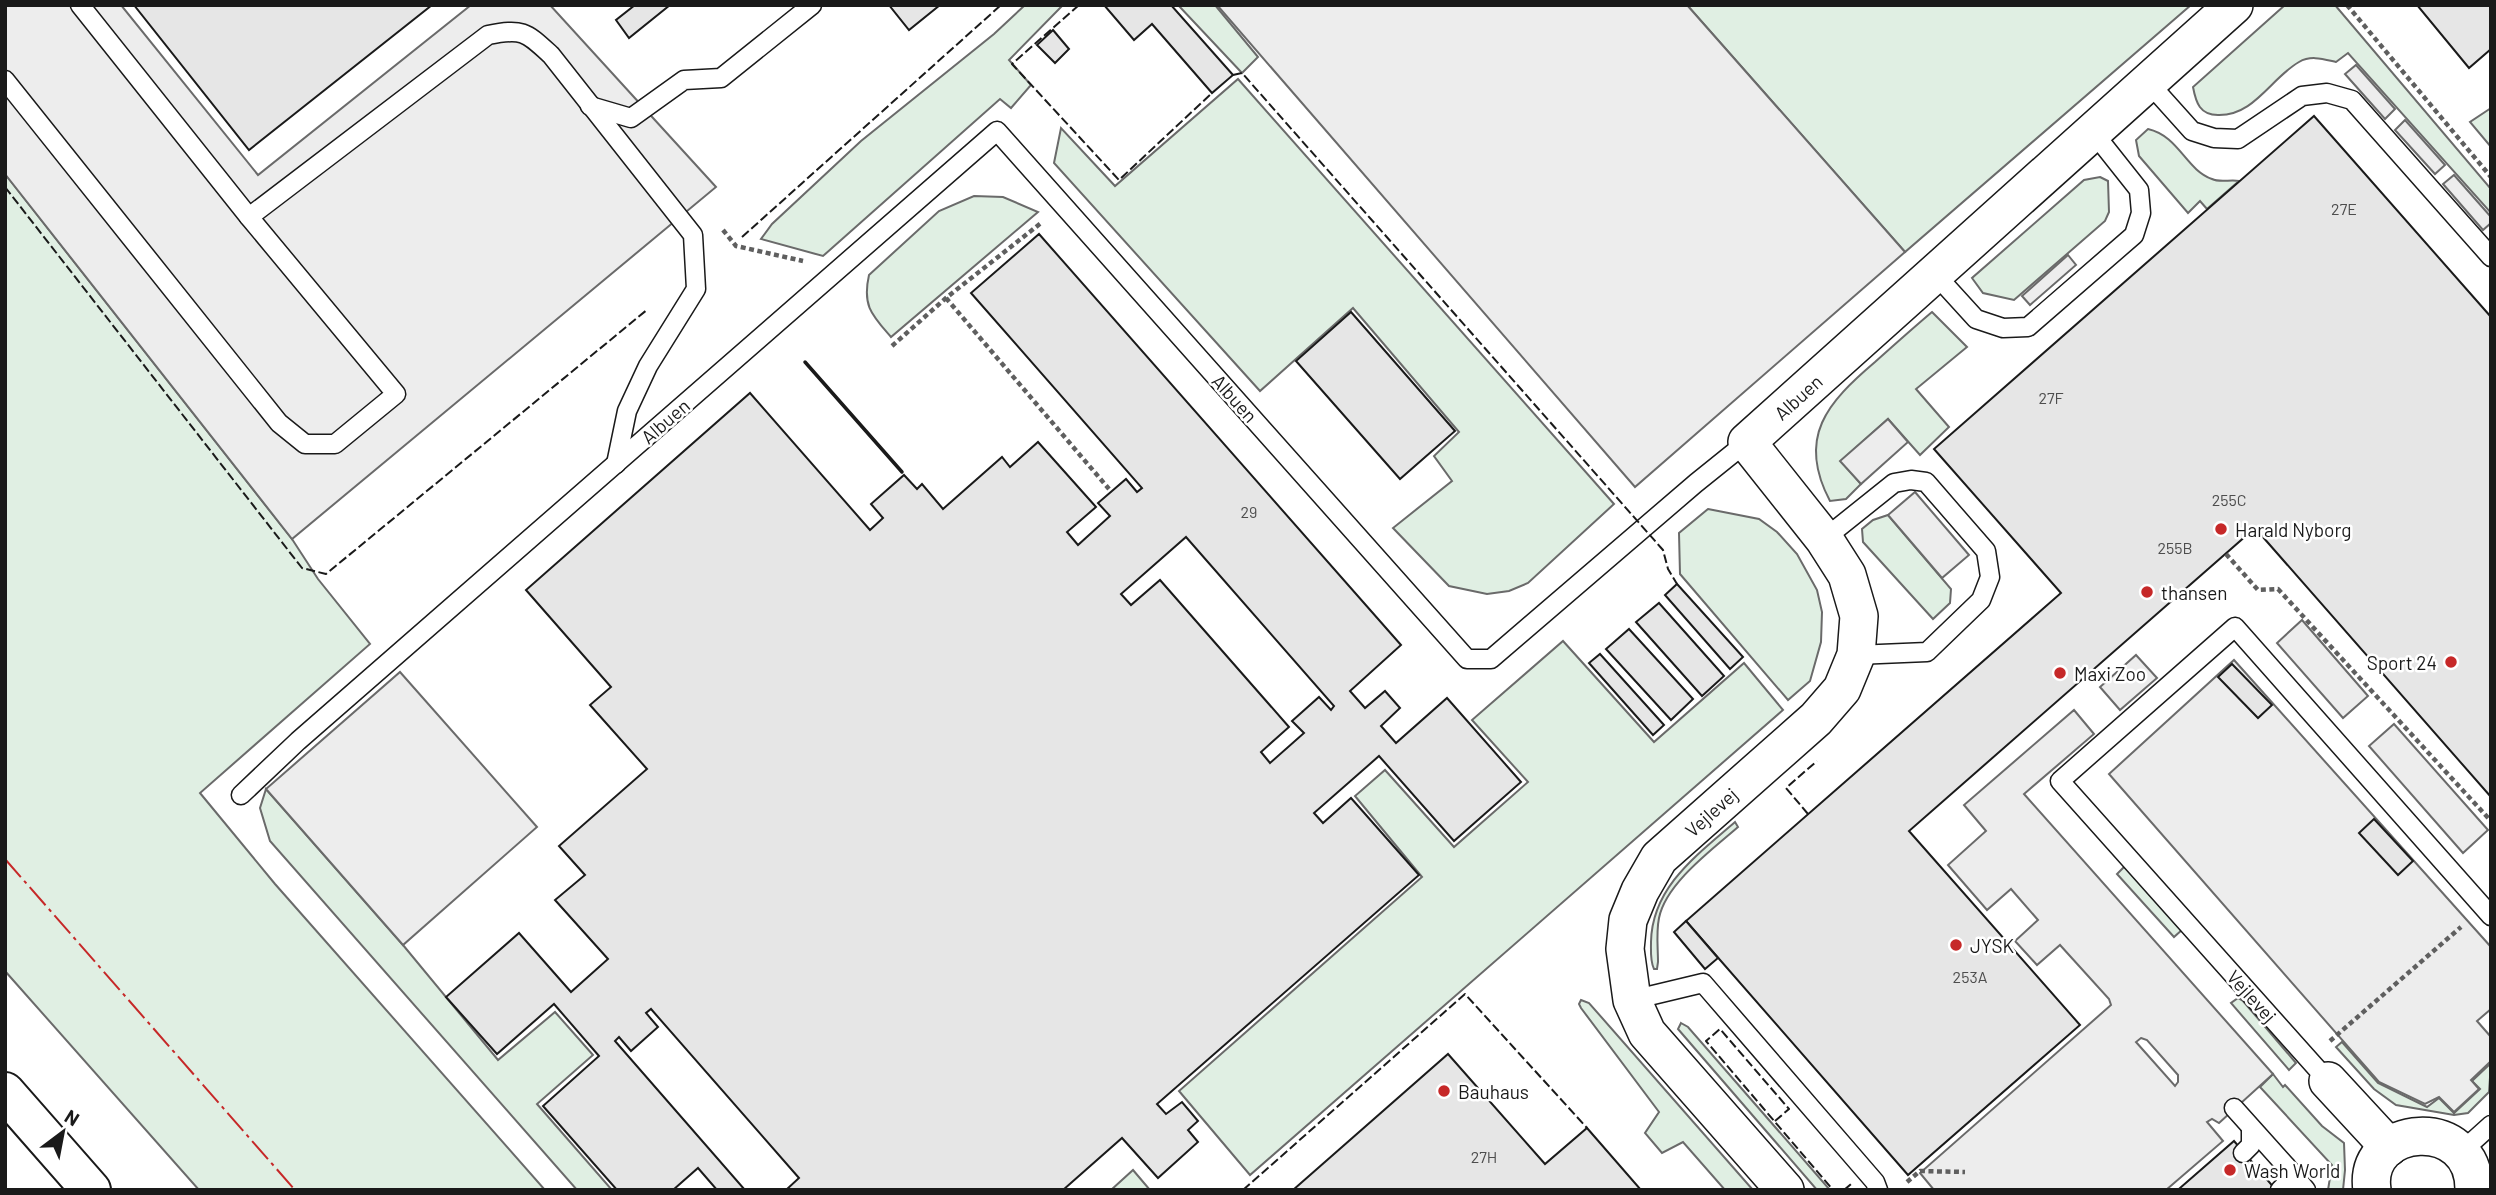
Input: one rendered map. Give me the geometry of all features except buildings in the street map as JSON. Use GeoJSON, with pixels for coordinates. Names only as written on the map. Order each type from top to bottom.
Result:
{"type":"FeatureCollection","features":[{"type":"Feature","properties":{"kind":"street","name":"Albuen"},"geometry":{"type":"LineString","coordinates":[[1747,442],[2234,5]]}},
{"type":"Feature","properties":{"kind":"street","name":"Vejlevej"},"geometry":{"type":"LineString","coordinates":[[1747,442],[1824,539],[1847,575],[1859,616],[1856,655],[1842,688],[1816,719],[1659,858],[1640,891],[1628,920],[1625,949],[1632,1000],[1647,1033],[1785,1190]]}},
{"type":"Feature","properties":{"kind":"street","name":"Vejlevej"},"geometry":{"type":"LineString","coordinates":[[2319,1070],[2389,1147]]}},
{"type":"Feature","properties":{"kind":"street"},"geometry":{"type":"LineString","coordinates":[[5,1092],[92,1190]]}},
{"type":"Feature","properties":{"kind":"street"},"geometry":{"type":"LineString","coordinates":[[2372,1190],[2376,1163],[2389,1147],[2406,1137],[2426,1135],[2446,1141],[2461,1152],[2471,1168],[2473,1190]]}},
{"type":"Feature","properties":{"kind":"lane"},"geometry":{"type":"LineString","coordinates":[[5,80],[279,423],[305,444],[335,444],[396,394],[249,217],[80,5]]}},
{"type":"Feature","properties":{"kind":"lane"},"geometry":{"type":"LineString","coordinates":[[590,106],[631,118],[684,80],[721,78],[812,5]]}},
{"type":"Feature","properties":{"kind":"lane"},"geometry":{"type":"LineString","coordinates":[[249,217],[488,35],[510,31],[530,35],[551,55],[693,236],[696,289],[648,366],[627,411],[616,464]]}},
{"type":"Feature","properties":{"kind":"lane"},"geometry":{"type":"LineString","coordinates":[[2148,82],[2192,131],[2214,138],[2238,139],[2302,96],[2327,93],[2352,100],[2491,257]]}},
{"type":"Feature","properties":{"kind":"lane","name":"Albuen"},"geometry":{"type":"LineString","coordinates":[[241,794],[298,741],[997,131],[1467,659],[1491,659],[1747,442]]}},
{"type":"Feature","properties":{"kind":"lane"},"geometry":{"type":"LineString","coordinates":[[1935,274],[1976,319],[2003,328],[2028,327],[2134,235],[2141,213],[2138,190],[2093,132]]}},
{"type":"Feature","properties":{"kind":"lane"},"geometry":{"type":"LineString","coordinates":[[1824,539],[1894,483],[1911,480],[1926,482],[1986,551],[1990,577],[1981,600],[1927,652],[1856,655]]}},
{"type":"Feature","properties":{"kind":"lane","name":"Vejlevej"},"geometry":{"type":"LineString","coordinates":[[2319,1070],[2060,781],[2235,627],[2487,911]]}},
{"type":"Feature","properties":{"kind":"lane"},"geometry":{"type":"LineString","coordinates":[[1632,1000],[1703,983],[1875,1182],[1878,1190]]}},
{"type":"Feature","properties":{"kind":"lane"},"geometry":{"type":"LineString","coordinates":[[2234,1108],[2306,1190]]}},
{"type":"Feature","properties":{"kind":"lane"},"geometry":{"type":"LineString","coordinates":[[2461,1152],[2491,1125]]}},
{"type":"Feature","properties":{"kind":"lane"},"geometry":{"type":"LineString","coordinates":[[2243,1153],[2251,1145],[2251,1128]]}},
{"type":"Feature","properties":{"kind":"lane"},"geometry":{"type":"LineString","coordinates":[[2280,1190],[2286,1184],[2286,1166]]}},
{"type":"Feature","properties":{"kind":"path"},"geometry":{"type":"LineString","coordinates":[[2347,5],[2491,177]]}},
{"type":"Feature","properties":{"kind":"path"},"geometry":{"type":"LineString","coordinates":[[892,346],[946,298],[1063,205]]}},
{"type":"Feature","properties":{"kind":"path"},"geometry":{"type":"LineString","coordinates":[[719,225],[736,246],[839,269]]}},
{"type":"Feature","properties":{"kind":"path"},"geometry":{"type":"LineString","coordinates":[[946,298],[1109,489]]}},
{"type":"Feature","properties":{"kind":"path"},"geometry":{"type":"LineString","coordinates":[[2226,554],[2258,590],[2278,589],[2491,821]]}},
{"type":"Feature","properties":{"kind":"path"},"geometry":{"type":"LineString","coordinates":[[2319,1070],[2487,911]]}},
{"type":"Feature","properties":{"kind":"path"},"geometry":{"type":"LineString","coordinates":[[1899,1190],[1920,1171],[1965,1171]]}},
{"type":"Feature","properties":{"kind":"green space"},"geometry":{"type":"Polygon","coordinates":[[[1025,5],[1063,5],[1009,60],[1031,85],[1011,108],[1000,99],[823,256],[761,239],[772,224],[861,141],[994,34],[1025,5]]]}},
{"type":"Feature","properties":{"kind":"green space"},"geometry":{"type":"Polygon","coordinates":[[[1178,5],[1215,5],[1258,57],[1242,73],[1178,5]]]}},
{"type":"Feature","properties":{"kind":"green space"},"geometry":{"type":"Polygon","coordinates":[[[1687,5],[2191,5],[1905,252],[1687,5]]]}},
{"type":"Feature","properties":{"kind":"green space"},"geometry":{"type":"Polygon","coordinates":[[[2285,5],[2335,5],[2491,189],[2491,213],[2348,53],[2336,62],[2313,58],[2299,62],[2252,103],[2231,114],[2218,115],[2203,110],[2197,103],[2193,87],[2285,5]]]}},
{"type":"Feature","properties":{"kind":"green space"},"geometry":{"type":"Polygon","coordinates":[[[1238,79],[1614,504],[1528,583],[1509,591],[1487,594],[1449,586],[1393,528],[1452,481],[1434,456],[1459,432],[1353,308],[1260,391],[1054,163],[1061,128],[1115,186],[1238,79]]]}},
{"type":"Feature","properties":{"kind":"green space"},"geometry":{"type":"Polygon","coordinates":[[[2491,108],[2491,147],[2470,122],[2491,108]]]}},
{"type":"Feature","properties":{"kind":"green space"},"geometry":{"type":"Polygon","coordinates":[[[2148,129],[2167,139],[2203,175],[2215,180],[2239,181],[2207,209],[2200,201],[2188,213],[2139,156],[2136,140],[2148,129]]]}},
{"type":"Feature","properties":{"kind":"green space"},"geometry":{"type":"Polygon","coordinates":[[[5,174],[292,539],[318,579],[370,644],[200,793],[275,884],[545,1190],[199,1190],[5,971],[5,174]]]}},
{"type":"Feature","properties":{"kind":"green space"},"geometry":{"type":"Polygon","coordinates":[[[2100,177],[2108,181],[2109,212],[2105,221],[2014,300],[1983,293],[1972,278],[2084,180],[2100,177]]]}},
{"type":"Feature","properties":{"kind":"green space"},"geometry":{"type":"Polygon","coordinates":[[[974,196],[1003,197],[1038,212],[891,337],[870,309],[867,295],[869,275],[939,211],[974,196]]]}},
{"type":"Feature","properties":{"kind":"green space"},"geometry":{"type":"Polygon","coordinates":[[[1932,312],[1967,347],[1916,389],[1949,427],[1920,455],[1888,419],[1841,461],[1861,484],[1846,499],[1830,501],[1820,478],[1816,458],[1817,439],[1822,422],[1843,392],[1858,377],[1932,312]]]}},
{"type":"Feature","properties":{"kind":"green space"},"geometry":{"type":"Polygon","coordinates":[[[1708,509],[1759,519],[1777,532],[1797,554],[1817,590],[1822,612],[1821,642],[1810,681],[1788,700],[1680,574],[1679,533],[1708,509]]]}},
{"type":"Feature","properties":{"kind":"green space"},"geometry":{"type":"Polygon","coordinates":[[[1888,515],[1951,589],[1950,603],[1933,619],[1863,542],[1862,529],[1873,520],[1888,515]]]}},
{"type":"Feature","properties":{"kind":"green space"},"geometry":{"type":"Polygon","coordinates":[[[1563,641],[1654,742],[1744,663],[1783,710],[1250,1175],[1179,1091],[1422,877],[1355,796],[1385,770],[1454,847],[1528,782],[1472,720],[1563,641]]]}},
{"type":"Feature","properties":{"kind":"green space"},"geometry":{"type":"Polygon","coordinates":[[[266,789],[403,945],[498,1060],[555,1012],[593,1055],[537,1104],[612,1190],[577,1190],[270,841],[260,808],[266,789]]]}},
{"type":"Feature","properties":{"kind":"green space"},"geometry":{"type":"Polygon","coordinates":[[[1735,822],[1738,827],[1680,880],[1663,905],[1657,934],[1658,962],[1657,969],[1654,969],[1651,942],[1653,922],[1659,905],[1679,874],[1735,822]]]}},
{"type":"Feature","properties":{"kind":"green space"},"geometry":{"type":"Polygon","coordinates":[[[2125,866],[2183,929],[2174,937],[2117,874],[2125,866]]]}},
{"type":"Feature","properties":{"kind":"green space"},"geometry":{"type":"Polygon","coordinates":[[[2238,998],[2296,1063],[2289,1070],[2231,1003],[2238,998]]]}},
{"type":"Feature","properties":{"kind":"green space"},"geometry":{"type":"Polygon","coordinates":[[[1581,1000],[1589,1003],[1753,1190],[1725,1190],[1683,1142],[1662,1153],[1645,1133],[1659,1112],[1581,1008],[1581,1000]]]}},
{"type":"Feature","properties":{"kind":"green space"},"geometry":{"type":"Polygon","coordinates":[[[1681,1023],[1688,1027],[1830,1190],[1817,1190],[1678,1029],[1681,1023]]]}},
{"type":"Feature","properties":{"kind":"green space"},"geometry":{"type":"Polygon","coordinates":[[[2342,1042],[2378,1083],[2427,1107],[2439,1098],[2454,1113],[2480,1089],[2472,1081],[2491,1063],[2489,1092],[2468,1113],[2454,1115],[2396,1105],[2374,1089],[2336,1047],[2342,1042]]]}},
{"type":"Feature","properties":{"kind":"green space"},"geometry":{"type":"Polygon","coordinates":[[[2273,1074],[2322,1126],[2344,1143],[2343,1190],[2328,1190],[2332,1165],[2260,1087],[2273,1074]]]}},
{"type":"Feature","properties":{"kind":"green space"},"geometry":{"type":"Polygon","coordinates":[[[1133,1170],[1150,1190],[1111,1190],[1133,1170]]]}},
{"type":"Feature","properties":{"kind":"shaded area"},"geometry":{"type":"Polygon","coordinates":[[[5,5],[121,5],[258,175],[471,5],[550,5],[716,187],[292,539],[5,174],[5,5]]]}},
{"type":"Feature","properties":{"kind":"shaded area"},"geometry":{"type":"Polygon","coordinates":[[[1217,5],[1687,5],[1905,252],[1635,487],[1217,5]]]}},
{"type":"Feature","properties":{"kind":"shaded area"},"geometry":{"type":"Polygon","coordinates":[[[2356,65],[2395,109],[2385,119],[2345,74],[2356,65]]]}},
{"type":"Feature","properties":{"kind":"shaded area"},"geometry":{"type":"Polygon","coordinates":[[[2405,120],[2445,165],[2435,174],[2395,130],[2405,120]]]}},
{"type":"Feature","properties":{"kind":"shaded area"},"geometry":{"type":"Polygon","coordinates":[[[2454,175],[2491,217],[2491,223],[2483,230],[2443,184],[2454,175]]]}},
{"type":"Feature","properties":{"kind":"shaded area"},"geometry":{"type":"Polygon","coordinates":[[[2068,255],[2076,265],[2030,305],[2022,296],[2068,255]]]}},
{"type":"Feature","properties":{"kind":"shaded area"},"geometry":{"type":"Polygon","coordinates":[[[1888,419],[1908,442],[1861,484],[1840,461],[1888,419]]]}},
{"type":"Feature","properties":{"kind":"shaded area"},"geometry":{"type":"Polygon","coordinates":[[[1915,492],[1969,555],[1942,578],[1888,515],[1915,492]]]}},
{"type":"Feature","properties":{"kind":"shaded area"},"geometry":{"type":"Polygon","coordinates":[[[2302,620],[2368,696],[2343,718],[2277,643],[2302,620]]]}},
{"type":"Feature","properties":{"kind":"shaded area"},"geometry":{"type":"Polygon","coordinates":[[[2136,655],[2157,678],[2120,710],[2100,687],[2136,655]]]}},
{"type":"Feature","properties":{"kind":"shaded area"},"geometry":{"type":"Polygon","coordinates":[[[2234,660],[2491,947],[2491,1009],[2477,1021],[2491,1037],[2491,1061],[2471,1080],[2479,1089],[2454,1112],[2439,1097],[2425,1104],[2379,1082],[2109,774],[2234,660]]]}},
{"type":"Feature","properties":{"kind":"shaded area"},"geometry":{"type":"Polygon","coordinates":[[[400,672],[537,827],[403,945],[266,789],[400,672]]]}},
{"type":"Feature","properties":{"kind":"shaded area"},"geometry":{"type":"Polygon","coordinates":[[[2074,710],[2094,734],[2024,794],[2273,1074],[2219,1123],[2212,1119],[2207,1122],[2223,1141],[2166,1190],[1934,1190],[1920,1173],[2111,1005],[2109,999],[2060,945],[2037,965],[2015,941],[2038,920],[2011,889],[1987,910],[1948,865],[1986,831],[1964,805],[2074,710]],[[2141,1038],[2136,1042],[2175,1086],[2178,1075],[2147,1040],[2141,1038]]]}},
{"type":"Feature","properties":{"kind":"shaded area"},"geometry":{"type":"Polygon","coordinates":[[[2394,724],[2488,830],[2463,853],[2369,746],[2394,724]]]}},
{"type":"Feature","properties":{"kind":"fence"},"geometry":{"type":"LineString","coordinates":[[742,237],[1001,5]]}},
{"type":"Feature","properties":{"kind":"fence"},"geometry":{"type":"LineString","coordinates":[[1079,5],[1012,64],[1119,180],[1212,93]]}},
{"type":"Feature","properties":{"kind":"fence"},"geometry":{"type":"LineString","coordinates":[[1233,75],[1242,73],[1663,550],[1668,569],[1677,584]]}},
{"type":"Feature","properties":{"kind":"fence"},"geometry":{"type":"LineString","coordinates":[[5,187],[302,568],[326,574],[648,309]]}},
{"type":"Feature","properties":{"kind":"fence"},"geometry":{"type":"LineString","coordinates":[[1808,814],[1786,788],[1817,761]]}},
{"type":"Feature","properties":{"kind":"fence"},"geometry":{"type":"LineString","coordinates":[[1243,1190],[1465,994],[1587,1128]]}},
{"type":"Feature","properties":{"kind":"fence"},"geometry":{"type":"LineString","coordinates":[[1775,1121],[1789,1109],[1720,1029],[1706,1041],[1833,1190]]}},
{"type":"Feature","properties":{"kind":"fence"},"geometry":{"type":"LineString","coordinates":[[1844,1190],[1851,1184]]}},
{"type":"Feature","properties":{"kind":"wall"},"geometry":{"type":"LineString","coordinates":[[805,362],[902,472]]}},
{"type":"Feature","properties":{"kind":"power"},"geometry":{"type":"LineString","coordinates":[[5,859],[295,1190]]}},
{"type":"Feature","properties":{"kind":"place","name":"Harald Nyborg"},"geometry":{"type":"Point","coordinates":[2221,529]}},
{"type":"Feature","properties":{"kind":"place","name":"thansen"},"geometry":{"type":"Point","coordinates":[2147,592]}},
{"type":"Feature","properties":{"kind":"place","name":"Sport 24"},"geometry":{"type":"Point","coordinates":[2451,662]}},
{"type":"Feature","properties":{"kind":"place","name":"Maxi Zoo"},"geometry":{"type":"Point","coordinates":[2060,673]}},
{"type":"Feature","properties":{"kind":"place","name":"JYSK"},"geometry":{"type":"Point","coordinates":[1956,945]}},
{"type":"Feature","properties":{"kind":"place","name":"Bauhaus"},"geometry":{"type":"Point","coordinates":[1444,1091]}},
{"type":"Feature","properties":{"kind":"place","name":"Wash World"},"geometry":{"type":"Point","coordinates":[2230,1170]}}]}
